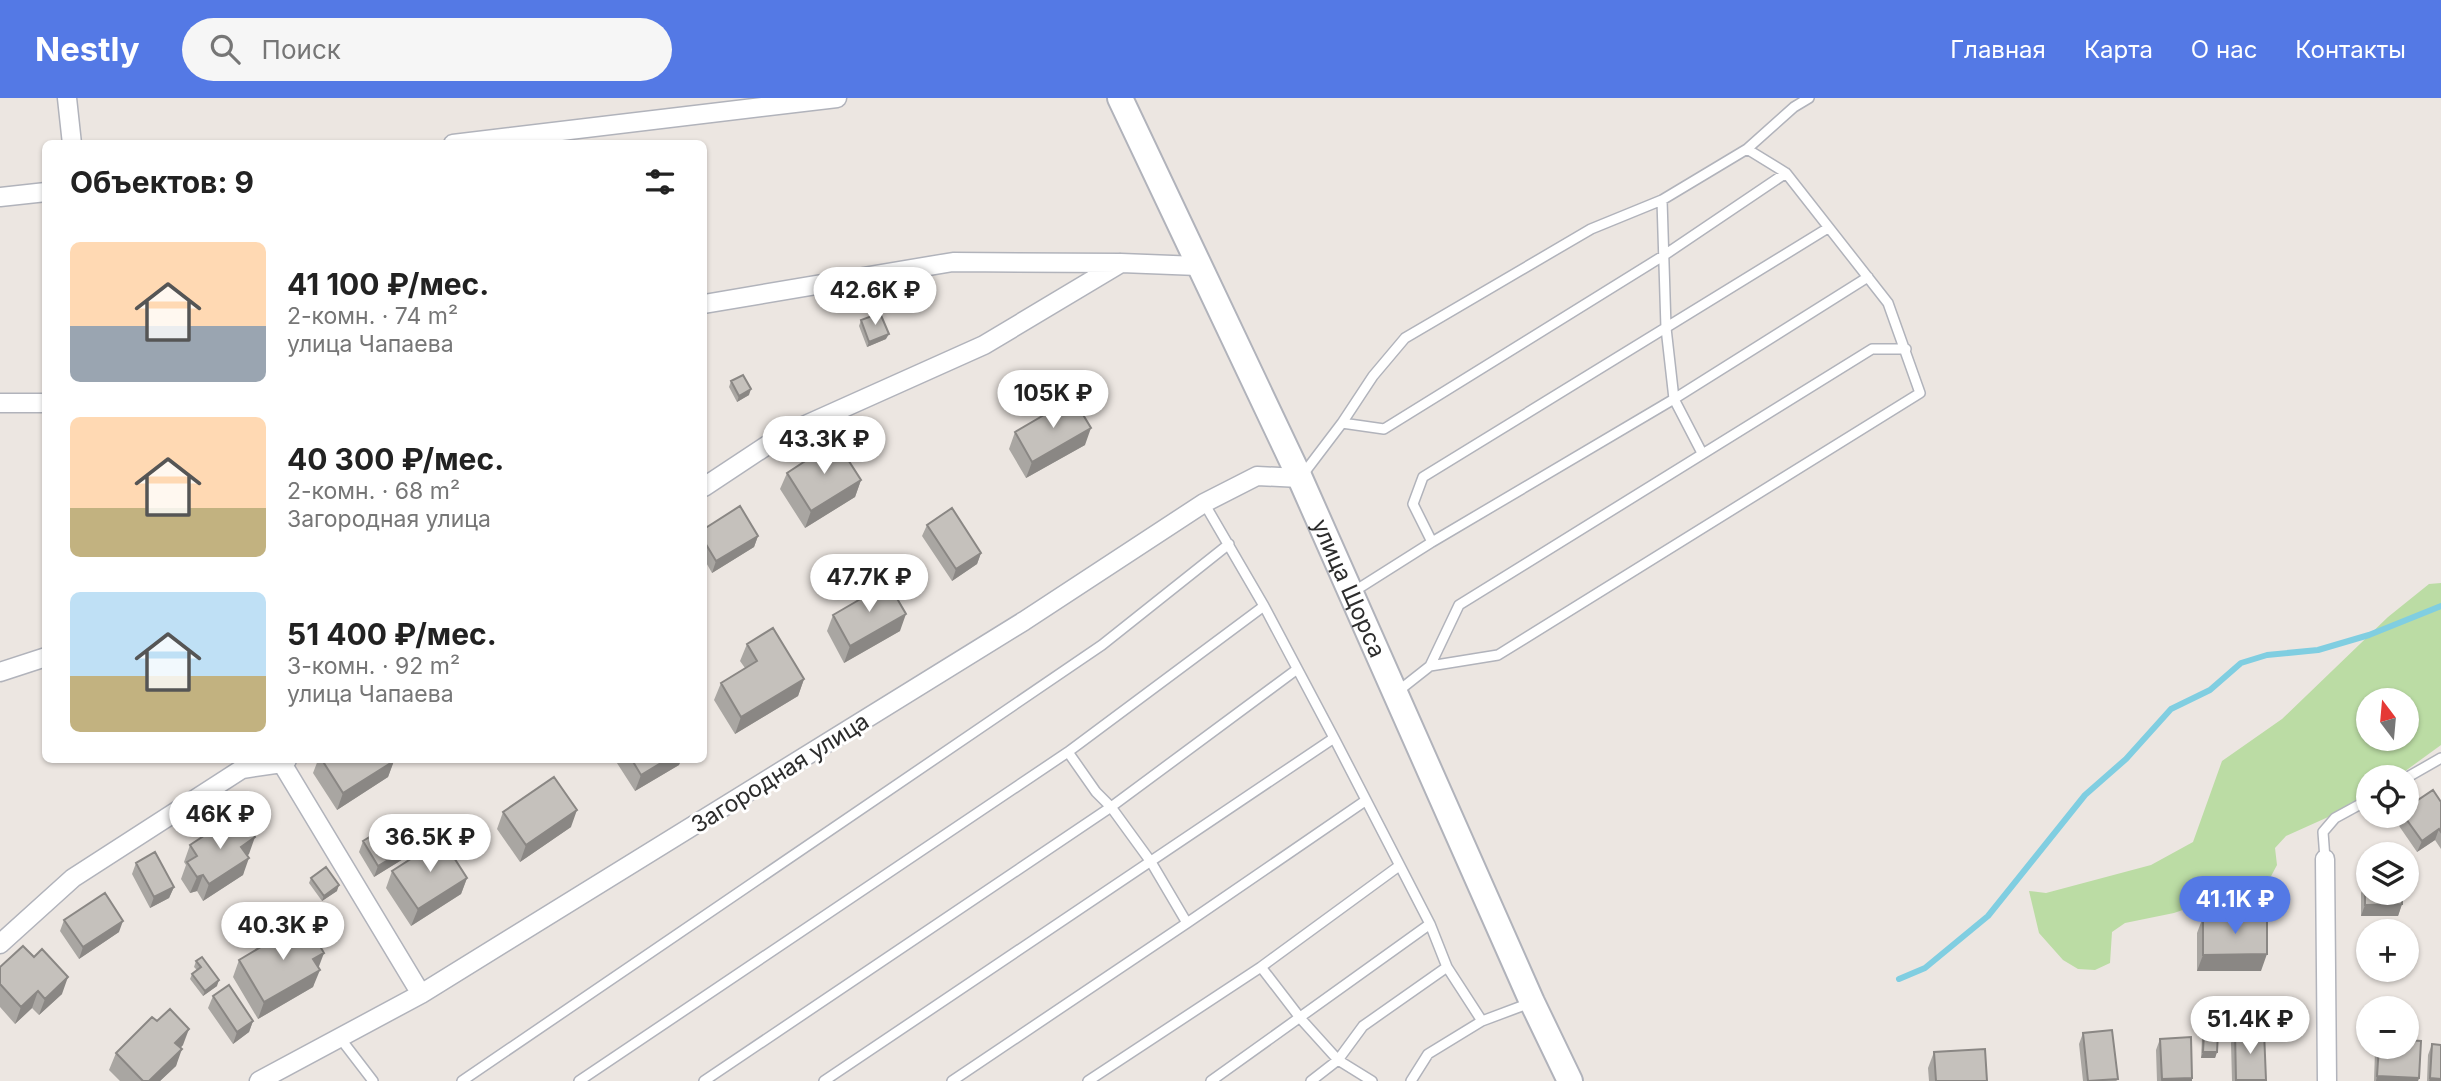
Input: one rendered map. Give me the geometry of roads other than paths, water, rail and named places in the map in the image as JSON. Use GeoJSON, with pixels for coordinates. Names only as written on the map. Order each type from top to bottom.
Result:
{"type":"FeatureCollection","features":[{"type":"Feature","properties":{"kind":"street"},"geometry":{"type":"LineString","coordinates":[[67,98],[72,140]]}},
{"type":"Feature","properties":{"kind":"street"},"geometry":{"type":"LineString","coordinates":[[486,140],[837,98]]}},
{"type":"Feature","properties":{"kind":"street","name":"улица Щорса"},"geometry":{"type":"LineString","coordinates":[[1120,98],[1300,478],[1532,1002],[1570,1081]]}},
{"type":"Feature","properties":{"kind":"street"},"geometry":{"type":"LineString","coordinates":[[0,197],[42,192]]}},
{"type":"Feature","properties":{"kind":"street"},"geometry":{"type":"LineString","coordinates":[[707,303],[953,262],[1121,262],[1198,266]]}},
{"type":"Feature","properties":{"kind":"street"},"geometry":{"type":"LineString","coordinates":[[707,485],[781,436],[984,345],[1121,262]]}},
{"type":"Feature","properties":{"kind":"street"},"geometry":{"type":"LineString","coordinates":[[0,403],[42,402]]}},
{"type":"Feature","properties":{"kind":"street","name":"Загородная улица"},"geometry":{"type":"LineString","coordinates":[[259,1081],[421,995],[1024,621],[1204,503],[1257,476],[1300,478]]}},
{"type":"Feature","properties":{"kind":"street"},"geometry":{"type":"LineString","coordinates":[[0,672],[42,658]]}},
{"type":"Feature","properties":{"kind":"street"},"geometry":{"type":"LineString","coordinates":[[0,944],[74,878],[242,769],[273,763]]}},
{"type":"Feature","properties":{"kind":"street"},"geometry":{"type":"LineString","coordinates":[[284,763],[421,995]]}},
{"type":"Feature","properties":{"kind":"street"},"geometry":{"type":"LineString","coordinates":[[2325,859],[2327,1081]]}},
{"type":"Feature","properties":{"kind":"lane"},"geometry":{"type":"LineString","coordinates":[[1300,478],[1342,424],[1373,376],[1405,338],[1591,229],[1662,200],[1746,149],[1794,107],[1809,98]]}},
{"type":"Feature","properties":{"kind":"lane"},"geometry":{"type":"LineString","coordinates":[[1430,666],[1499,655],[1920,393],[1888,303],[1786,173],[1746,149]]}},
{"type":"Feature","properties":{"kind":"lane"},"geometry":{"type":"LineString","coordinates":[[1342,424],[1384,429],[1663,256],[1786,173]]}},
{"type":"Feature","properties":{"kind":"lane"},"geometry":{"type":"LineString","coordinates":[[1662,200],[1667,328],[1674,399],[1702,453]]}},
{"type":"Feature","properties":{"kind":"lane"},"geometry":{"type":"LineString","coordinates":[[1432,542],[1413,504],[1423,477],[1828,228]]}},
{"type":"Feature","properties":{"kind":"lane"},"geometry":{"type":"LineString","coordinates":[[1350,594],[1432,542],[1674,399],[1868,276]]}},
{"type":"Feature","properties":{"kind":"lane"},"geometry":{"type":"LineString","coordinates":[[1395,694],[1430,666],[1458,605],[1872,349],[1906,349]]}},
{"type":"Feature","properties":{"kind":"lane"},"geometry":{"type":"LineString","coordinates":[[1204,503],[1264,606],[1334,738],[1430,924],[1447,967],[1482,1021]]}},
{"type":"Feature","properties":{"kind":"lane"},"geometry":{"type":"LineString","coordinates":[[462,1081],[1102,645],[1229,544]]}},
{"type":"Feature","properties":{"kind":"lane"},"geometry":{"type":"LineString","coordinates":[[579,1081],[1068,752],[1264,606]]}},
{"type":"Feature","properties":{"kind":"lane"},"geometry":{"type":"LineString","coordinates":[[704,1081],[1111,807],[1296,670]]}},
{"type":"Feature","properties":{"kind":"lane"},"geometry":{"type":"LineString","coordinates":[[824,1081],[1334,738]]}},
{"type":"Feature","properties":{"kind":"lane"},"geometry":{"type":"LineString","coordinates":[[1068,752],[1151,862],[1187,923]]}},
{"type":"Feature","properties":{"kind":"lane"},"geometry":{"type":"LineString","coordinates":[[2419,771],[2441,758]]}},
{"type":"Feature","properties":{"kind":"lane"},"geometry":{"type":"LineString","coordinates":[[952,1081],[1365,801]]}},
{"type":"Feature","properties":{"kind":"lane"},"geometry":{"type":"LineString","coordinates":[[2325,859],[2323,832],[2335,818],[2356,807]]}},
{"type":"Feature","properties":{"kind":"lane"},"geometry":{"type":"LineString","coordinates":[[1088,1081],[1261,967],[1399,866]]}},
{"type":"Feature","properties":{"kind":"lane"},"geometry":{"type":"LineString","coordinates":[[1212,1081],[1430,924]]}},
{"type":"Feature","properties":{"kind":"lane"},"geometry":{"type":"LineString","coordinates":[[1261,967],[1301,1019],[1338,1060],[1372,1081]]}},
{"type":"Feature","properties":{"kind":"lane"},"geometry":{"type":"LineString","coordinates":[[1311,1081],[1338,1060],[1363,1026],[1447,967]]}},
{"type":"Feature","properties":{"kind":"lane"},"geometry":{"type":"LineString","coordinates":[[1411,1081],[1427,1055],[1482,1021],[1532,1002]]}},
{"type":"Feature","properties":{"kind":"lane"},"geometry":{"type":"LineString","coordinates":[[340,1038],[373,1081]]}},
{"type":"Feature","properties":{"kind":"waterway"},"geometry":{"type":"LineString","coordinates":[[1899,979],[1925,968],[1988,916],[2085,795],[2126,759],[2171,709],[2210,690],[2241,663],[2267,655],[2318,650],[2369,635],[2441,606]]}}]}
